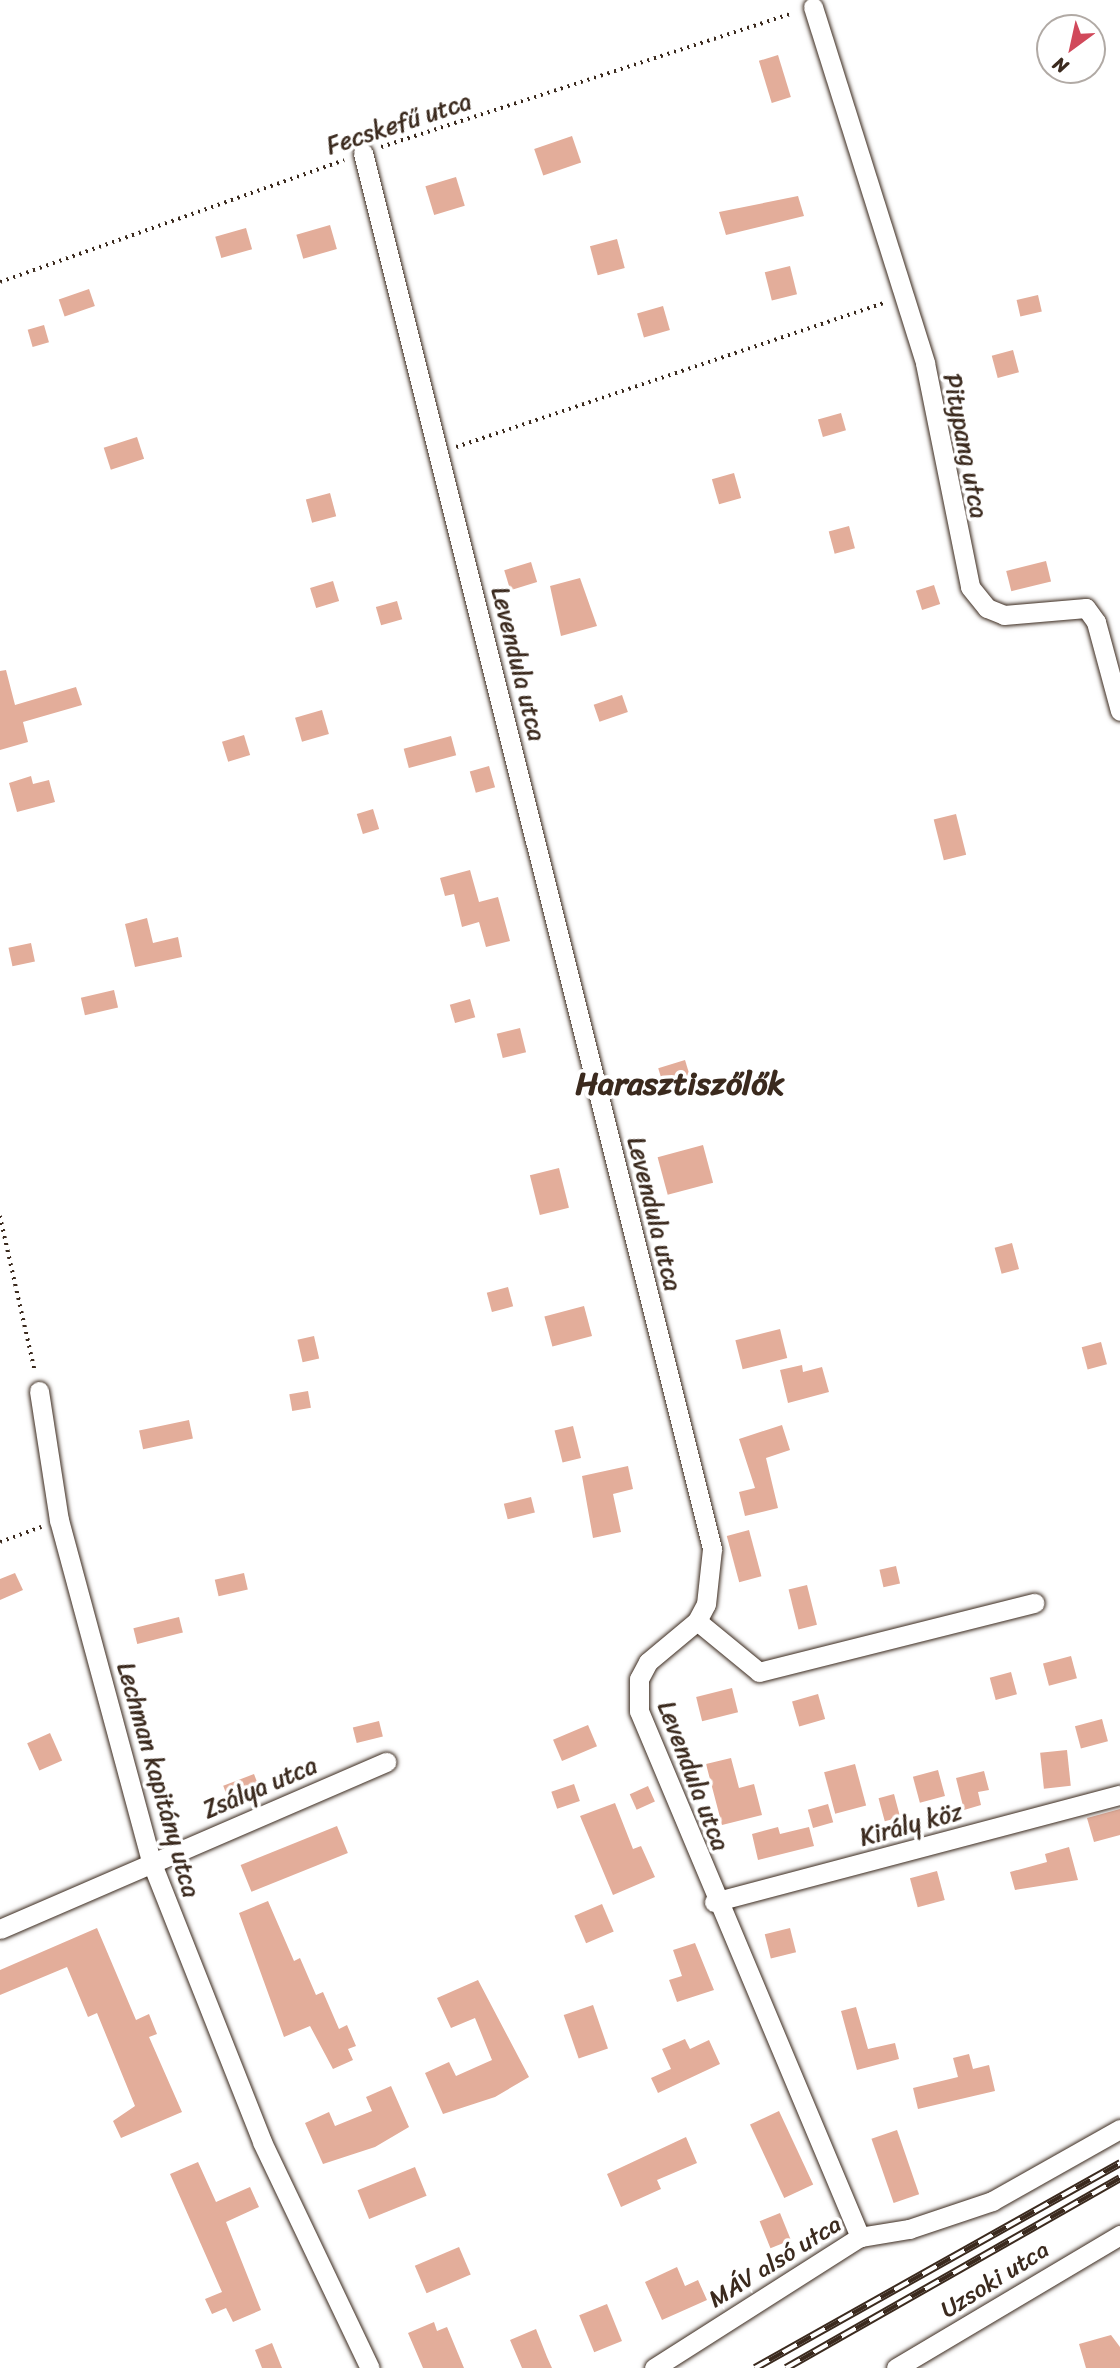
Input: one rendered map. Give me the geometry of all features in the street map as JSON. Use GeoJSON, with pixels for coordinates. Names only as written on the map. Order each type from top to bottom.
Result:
{"type":"FeatureCollection","features":[{"type":"Feature","properties":{"kind":"street","name":"Pitypang utca"},"geometry":{"type":"LineString","coordinates":[[813,7],[941,428],[945,486],[970,587],[987,608],[1004,615],[1086,608],[1096,622],[1120,711]]}},
{"type":"Feature","properties":{"kind":"street","name":"Levendula utca"},"geometry":{"type":"LineString","coordinates":[[363,153],[440,452],[712,1549],[710,1585],[697,1621],[648,1662],[637,1691],[639,1711],[714,1902],[860,2237]]}},
{"type":"Feature","properties":{"kind":"street","name":"Lechman kapitány utca"},"geometry":{"type":"LineString","coordinates":[[39,1391],[60,1520],[151,1861],[262,2142],[370,2368]]}},
{"type":"Feature","properties":{"kind":"street"},"geometry":{"type":"LineString","coordinates":[[697,1621],[760,1672],[1034,1603]]}},
{"type":"Feature","properties":{"kind":"street","name":"Zsálya utca"},"geometry":{"type":"LineString","coordinates":[[0,1929],[151,1861],[386,1762]]}},
{"type":"Feature","properties":{"kind":"street","name":"Király köz"},"geometry":{"type":"LineString","coordinates":[[714,1902],[1120,1794]]}},
{"type":"Feature","properties":{"kind":"street","name":"MÁV alsó utca"},"geometry":{"type":"LineString","coordinates":[[654,2368],[860,2237],[909,2229],[992,2201],[1120,2129]]}},
{"type":"Feature","properties":{"kind":"street","name":"Uzsoki utca"},"geometry":{"type":"LineString","coordinates":[[896,2368],[921,2362],[1120,2235]]}},
{"type":"Feature","properties":{"kind":"path","name":"Fecskefű utca"},"geometry":{"type":"LineString","coordinates":[[0,282],[363,153],[813,7]]}},
{"type":"Feature","properties":{"kind":"path"},"geometry":{"type":"LineString","coordinates":[[440,452],[901,297]]}},
{"type":"Feature","properties":{"kind":"path"},"geometry":{"type":"LineString","coordinates":[[0,1216],[39,1391]]}},
{"type":"Feature","properties":{"kind":"path"},"geometry":{"type":"LineString","coordinates":[[0,1542],[60,1520]]}},
{"type":"Feature","properties":{"kind":"building"},"geometry":{"type":"Polygon","coordinates":[[[778,55],[791,97],[772,103],[759,61],[778,55]]]}},
{"type":"Feature","properties":{"kind":"building"},"geometry":{"type":"Polygon","coordinates":[[[572,136],[581,162],[543,175],[534,149],[572,136]]]}},
{"type":"Feature","properties":{"kind":"building"},"geometry":{"type":"Polygon","coordinates":[[[456,177],[465,206],[434,215],[425,186],[456,177]]]}},
{"type":"Feature","properties":{"kind":"building"},"geometry":{"type":"Polygon","coordinates":[[[798,196],[804,216],[726,235],[719,212],[798,196]]]}},
{"type":"Feature","properties":{"kind":"building"},"geometry":{"type":"Polygon","coordinates":[[[330,225],[337,249],[303,259],[296,235],[330,225]]]}},
{"type":"Feature","properties":{"kind":"building"},"geometry":{"type":"Polygon","coordinates":[[[246,228],[252,249],[221,258],[215,237],[246,228]]]}},
{"type":"Feature","properties":{"kind":"building"},"geometry":{"type":"Polygon","coordinates":[[[617,239],[625,268],[598,275],[590,246],[617,239]]]}},
{"type":"Feature","properties":{"kind":"building"},"geometry":{"type":"Polygon","coordinates":[[[790,266],[797,294],[772,300],[765,272],[790,266]]]}},
{"type":"Feature","properties":{"kind":"building"},"geometry":{"type":"Polygon","coordinates":[[[89,289],[95,306],[65,316],[59,299],[89,289]]]}},
{"type":"Feature","properties":{"kind":"building"},"geometry":{"type":"Polygon","coordinates":[[[1038,295],[1042,312],[1020,317],[1017,300],[1038,295]]]}},
{"type":"Feature","properties":{"kind":"building"},"geometry":{"type":"Polygon","coordinates":[[[663,306],[670,330],[644,337],[637,313],[663,306]]]}},
{"type":"Feature","properties":{"kind":"building"},"geometry":{"type":"Polygon","coordinates":[[[44,325],[49,342],[33,347],[28,330],[44,325]]]}},
{"type":"Feature","properties":{"kind":"building"},"geometry":{"type":"Polygon","coordinates":[[[1013,350],[1019,372],[998,378],[992,356],[1013,350]]]}},
{"type":"Feature","properties":{"kind":"building"},"geometry":{"type":"Polygon","coordinates":[[[841,413],[846,430],[823,437],[818,420],[841,413]]]}},
{"type":"Feature","properties":{"kind":"building"},"geometry":{"type":"Polygon","coordinates":[[[137,437],[144,459],[111,470],[104,448],[137,437]]]}},
{"type":"Feature","properties":{"kind":"building"},"geometry":{"type":"Polygon","coordinates":[[[734,473],[741,498],[719,504],[712,479],[734,473]]]}},
{"type":"Feature","properties":{"kind":"building"},"geometry":{"type":"Polygon","coordinates":[[[330,493],[336,516],[312,523],[306,499],[330,493]]]}},
{"type":"Feature","properties":{"kind":"building"},"geometry":{"type":"Polygon","coordinates":[[[849,526],[855,548],[835,554],[829,531],[849,526]]]}},
{"type":"Feature","properties":{"kind":"building"},"geometry":{"type":"Polygon","coordinates":[[[1046,561],[1051,581],[1011,591],[1006,571],[1046,561]]]}},
{"type":"Feature","properties":{"kind":"building"},"geometry":{"type":"Polygon","coordinates":[[[531,562],[537,582],[510,590],[504,570],[531,562]]]}},
{"type":"Feature","properties":{"kind":"building"},"geometry":{"type":"Polygon","coordinates":[[[580,578],[597,626],[561,636],[550,586],[580,578]]]}},
{"type":"Feature","properties":{"kind":"building"},"geometry":{"type":"Polygon","coordinates":[[[333,581],[339,601],[316,608],[310,588],[333,581]]]}},
{"type":"Feature","properties":{"kind":"building"},"geometry":{"type":"Polygon","coordinates":[[[934,585],[940,604],[922,610],[916,591],[934,585]]]}},
{"type":"Feature","properties":{"kind":"building"},"geometry":{"type":"Polygon","coordinates":[[[397,601],[402,619],[381,625],[376,607],[397,601]]]}},
{"type":"Feature","properties":{"kind":"building"},"geometry":{"type":"Polygon","coordinates":[[[6,670],[15,705],[76,687],[82,705],[23,722],[28,742],[0,750],[0,671],[6,670]]]}},
{"type":"Feature","properties":{"kind":"building"},"geometry":{"type":"Polygon","coordinates":[[[622,695],[628,712],[599,722],[594,705],[622,695]]]}},
{"type":"Feature","properties":{"kind":"building"},"geometry":{"type":"Polygon","coordinates":[[[322,710],[329,734],[302,742],[295,718],[322,710]]]}},
{"type":"Feature","properties":{"kind":"building"},"geometry":{"type":"Polygon","coordinates":[[[244,735],[250,755],[228,762],[222,742],[244,735]]]}},
{"type":"Feature","properties":{"kind":"building"},"geometry":{"type":"Polygon","coordinates":[[[451,736],[456,755],[409,768],[404,749],[451,736]]]}},
{"type":"Feature","properties":{"kind":"building"},"geometry":{"type":"Polygon","coordinates":[[[489,766],[495,787],[476,793],[470,772],[489,766]]]}},
{"type":"Feature","properties":{"kind":"building"},"geometry":{"type":"Polygon","coordinates":[[[31,776],[33,784],[49,780],[55,802],[17,812],[9,783],[31,776]]]}},
{"type":"Feature","properties":{"kind":"building"},"geometry":{"type":"Polygon","coordinates":[[[373,809],[379,829],[363,834],[357,814],[373,809]]]}},
{"type":"Feature","properties":{"kind":"building"},"geometry":{"type":"Polygon","coordinates":[[[956,814],[966,855],[944,860],[934,820],[956,814]]]}},
{"type":"Feature","properties":{"kind":"building"},"geometry":{"type":"Polygon","coordinates":[[[470,870],[479,902],[498,897],[510,941],[486,947],[479,922],[462,927],[454,894],[445,896],[440,878],[470,870]]]}},
{"type":"Feature","properties":{"kind":"building"},"geometry":{"type":"Polygon","coordinates":[[[147,918],[153,943],[178,937],[182,957],[135,967],[125,924],[147,918]]]}},
{"type":"Feature","properties":{"kind":"building"},"geometry":{"type":"Polygon","coordinates":[[[31,943],[35,962],[12,966],[9,948],[31,943]]]}},
{"type":"Feature","properties":{"kind":"building"},"geometry":{"type":"Polygon","coordinates":[[[114,990],[118,1008],[85,1015],[81,998],[114,990]]]}},
{"type":"Feature","properties":{"kind":"building"},"geometry":{"type":"Polygon","coordinates":[[[470,999],[475,1017],[455,1023],[450,1005],[470,999]]]}},
{"type":"Feature","properties":{"kind":"building"},"geometry":{"type":"Polygon","coordinates":[[[520,1028],[526,1052],[503,1058],[497,1034],[520,1028]]]}},
{"type":"Feature","properties":{"kind":"building"},"geometry":{"type":"Polygon","coordinates":[[[685,1060],[691,1080],[664,1088],[658,1068],[685,1060]]]}},
{"type":"Feature","properties":{"kind":"building"},"geometry":{"type":"Polygon","coordinates":[[[703,1145],[713,1183],[668,1195],[658,1157],[703,1145]]]}},
{"type":"Feature","properties":{"kind":"building"},"geometry":{"type":"Polygon","coordinates":[[[559,1168],[569,1208],[540,1215],[530,1175],[559,1168]]]}},
{"type":"Feature","properties":{"kind":"building"},"geometry":{"type":"Polygon","coordinates":[[[1012,1243],[1019,1269],[1002,1274],[995,1248],[1012,1243]]]}},
{"type":"Feature","properties":{"kind":"building"},"geometry":{"type":"Polygon","coordinates":[[[508,1287],[513,1306],[492,1312],[487,1293],[508,1287]]]}},
{"type":"Feature","properties":{"kind":"building"},"geometry":{"type":"Polygon","coordinates":[[[584,1306],[592,1336],[552,1347],[544,1317],[584,1306]]]}},
{"type":"Feature","properties":{"kind":"building"},"geometry":{"type":"Polygon","coordinates":[[[780,1329],[787,1358],[743,1369],[735,1340],[780,1329]]]}},
{"type":"Feature","properties":{"kind":"building"},"geometry":{"type":"Polygon","coordinates":[[[314,1336],[319,1358],[303,1362],[297,1340],[314,1336]]]}},
{"type":"Feature","properties":{"kind":"building"},"geometry":{"type":"Polygon","coordinates":[[[1101,1342],[1107,1364],[1088,1369],[1082,1347],[1101,1342]]]}},
{"type":"Feature","properties":{"kind":"building"},"geometry":{"type":"Polygon","coordinates":[[[802,1365],[803,1372],[822,1367],[829,1392],[788,1403],[780,1370],[802,1365]]]}},
{"type":"Feature","properties":{"kind":"building"},"geometry":{"type":"Polygon","coordinates":[[[308,1391],[311,1408],[292,1411],[289,1394],[308,1391]]]}},
{"type":"Feature","properties":{"kind":"building"},"geometry":{"type":"Polygon","coordinates":[[[189,1420],[193,1439],[143,1449],[139,1431],[189,1420]]]}},
{"type":"Feature","properties":{"kind":"building"},"geometry":{"type":"Polygon","coordinates":[[[782,1425],[790,1450],[766,1458],[778,1508],[745,1516],[739,1492],[755,1488],[739,1439],[782,1425]]]}},
{"type":"Feature","properties":{"kind":"building"},"geometry":{"type":"Polygon","coordinates":[[[573,1426],[581,1458],[563,1463],[555,1431],[573,1426]]]}},
{"type":"Feature","properties":{"kind":"building"},"geometry":{"type":"Polygon","coordinates":[[[628,1466],[633,1489],[613,1494],[621,1532],[593,1538],[582,1476],[628,1466]]]}},
{"type":"Feature","properties":{"kind":"building"},"geometry":{"type":"Polygon","coordinates":[[[531,1497],[535,1513],[508,1519],[504,1504],[531,1497]]]}},
{"type":"Feature","properties":{"kind":"building"},"geometry":{"type":"Polygon","coordinates":[[[749,1530],[761,1576],[739,1582],[727,1536],[749,1530]]]}},
{"type":"Feature","properties":{"kind":"building"},"geometry":{"type":"Polygon","coordinates":[[[896,1566],[900,1584],[883,1587],[879,1570],[896,1566]]]}},
{"type":"Feature","properties":{"kind":"building"},"geometry":{"type":"Polygon","coordinates":[[[15,1573],[23,1590],[0,1600],[0,1579],[15,1573]]]}},
{"type":"Feature","properties":{"kind":"building"},"geometry":{"type":"Polygon","coordinates":[[[244,1573],[248,1590],[219,1596],[215,1580],[244,1573]]]}},
{"type":"Feature","properties":{"kind":"building"},"geometry":{"type":"Polygon","coordinates":[[[807,1585],[817,1625],[798,1629],[789,1590],[807,1585]]]}},
{"type":"Feature","properties":{"kind":"building"},"geometry":{"type":"Polygon","coordinates":[[[179,1617],[183,1633],[137,1644],[133,1628],[179,1617]]]}},
{"type":"Feature","properties":{"kind":"building"},"geometry":{"type":"Polygon","coordinates":[[[1071,1656],[1077,1678],[1049,1686],[1043,1664],[1071,1656]]]}},
{"type":"Feature","properties":{"kind":"building"},"geometry":{"type":"Polygon","coordinates":[[[1011,1672],[1017,1694],[996,1700],[990,1678],[1011,1672]]]}},
{"type":"Feature","properties":{"kind":"building"},"geometry":{"type":"Polygon","coordinates":[[[732,1688],[738,1712],[702,1721],[696,1697],[732,1688]]]}},
{"type":"Feature","properties":{"kind":"building"},"geometry":{"type":"Polygon","coordinates":[[[818,1694],[825,1719],[799,1726],[792,1701],[818,1694]]]}},
{"type":"Feature","properties":{"kind":"building"},"geometry":{"type":"Polygon","coordinates":[[[1102,1719],[1108,1741],[1081,1748],[1075,1726],[1102,1719]]]}},
{"type":"Feature","properties":{"kind":"building"},"geometry":{"type":"Polygon","coordinates":[[[379,1721],[383,1737],[357,1743],[353,1728],[379,1721]]]}},
{"type":"Feature","properties":{"kind":"building"},"geometry":{"type":"Polygon","coordinates":[[[588,1725],[597,1746],[562,1761],[553,1740],[588,1725]]]}},
{"type":"Feature","properties":{"kind":"building"},"geometry":{"type":"Polygon","coordinates":[[[50,1733],[62,1760],[39,1771],[27,1743],[50,1733]]]}},
{"type":"Feature","properties":{"kind":"building"},"geometry":{"type":"Polygon","coordinates":[[[1067,1750],[1071,1786],[1044,1789],[1040,1753],[1067,1750]]]}},
{"type":"Feature","properties":{"kind":"building"},"geometry":{"type":"Polygon","coordinates":[[[731,1758],[739,1788],[754,1784],[762,1815],[722,1825],[706,1764],[731,1758]]]}},
{"type":"Feature","properties":{"kind":"building"},"geometry":{"type":"Polygon","coordinates":[[[855,1764],[866,1806],[835,1814],[824,1772],[855,1764]]]}},
{"type":"Feature","properties":{"kind":"building"},"geometry":{"type":"Polygon","coordinates":[[[938,1770],[945,1796],[920,1803],[913,1777],[938,1770]]]}},
{"type":"Feature","properties":{"kind":"building"},"geometry":{"type":"Polygon","coordinates":[[[984,1771],[989,1790],[978,1792],[981,1805],[964,1810],[956,1778],[984,1771]]]}},
{"type":"Feature","properties":{"kind":"building"},"geometry":{"type":"Polygon","coordinates":[[[254,1774],[261,1792],[230,1804],[223,1786],[254,1774]]]}},
{"type":"Feature","properties":{"kind":"building"},"geometry":{"type":"Polygon","coordinates":[[[574,1784],[580,1801],[557,1809],[551,1792],[574,1784]]]}},
{"type":"Feature","properties":{"kind":"building"},"geometry":{"type":"Polygon","coordinates":[[[648,1786],[655,1802],[637,1810],[630,1794],[648,1786]]]}},
{"type":"Feature","properties":{"kind":"building"},"geometry":{"type":"Polygon","coordinates":[[[894,1794],[900,1817],[885,1821],[879,1798],[894,1794]]]}},
{"type":"Feature","properties":{"kind":"building"},"geometry":{"type":"Polygon","coordinates":[[[615,1803],[633,1849],[641,1846],[655,1877],[613,1895],[580,1816],[615,1803]]]}},
{"type":"Feature","properties":{"kind":"building"},"geometry":{"type":"Polygon","coordinates":[[[828,1804],[833,1822],[813,1828],[808,1810],[828,1804]]]}},
{"type":"Feature","properties":{"kind":"building"},"geometry":{"type":"Polygon","coordinates":[[[1120,1809],[1120,1835],[1094,1842],[1087,1818],[1120,1809]]]}},
{"type":"Feature","properties":{"kind":"building"},"geometry":{"type":"Polygon","coordinates":[[[337,1826],[348,1853],[251,1892],[241,1865],[337,1826]]]}},
{"type":"Feature","properties":{"kind":"building"},"geometry":{"type":"Polygon","coordinates":[[[778,1827],[780,1834],[809,1827],[814,1846],[758,1860],[752,1834],[778,1827]]]}},
{"type":"Feature","properties":{"kind":"building"},"geometry":{"type":"Polygon","coordinates":[[[1069,1847],[1078,1880],[1015,1890],[1010,1872],[1047,1862],[1045,1854],[1069,1847]]]}},
{"type":"Feature","properties":{"kind":"building"},"geometry":{"type":"Polygon","coordinates":[[[937,1871],[945,1900],[918,1907],[910,1878],[937,1871]]]}},
{"type":"Feature","properties":{"kind":"building"},"geometry":{"type":"Polygon","coordinates":[[[268,1901],[294,1961],[300,1958],[316,1995],[323,1992],[339,2029],[347,2025],[356,2046],[348,2049],[353,2060],[333,2069],[310,2026],[284,2037],[239,1913],[268,1901]]]}},
{"type":"Feature","properties":{"kind":"building"},"geometry":{"type":"Polygon","coordinates":[[[602,1904],[614,1932],[586,1943],[574,1916],[602,1904]]]}},
{"type":"Feature","properties":{"kind":"building"},"geometry":{"type":"Polygon","coordinates":[[[97,1928],[136,2020],[149,2014],[157,2034],[149,2037],[182,2112],[121,2138],[113,2121],[135,2106],[97,2013],[88,2017],[67,1967],[0,1995],[0,1970],[97,1928]]]}},
{"type":"Feature","properties":{"kind":"building"},"geometry":{"type":"Polygon","coordinates":[[[790,1928],[796,1952],[771,1959],[765,1934],[790,1928]]]}},
{"type":"Feature","properties":{"kind":"building"},"geometry":{"type":"Polygon","coordinates":[[[695,1943],[714,1990],[677,2002],[669,1980],[682,1976],[673,1950],[695,1943]]]}},
{"type":"Feature","properties":{"kind":"building"},"geometry":{"type":"Polygon","coordinates":[[[478,1980],[529,2077],[495,2097],[443,2114],[425,2073],[449,2062],[456,2076],[492,2060],[475,2018],[451,2028],[437,1998],[478,1980]]]}},
{"type":"Feature","properties":{"kind":"building"},"geometry":{"type":"Polygon","coordinates":[[[593,2005],[608,2048],[579,2059],[564,2015],[593,2005]]]}},
{"type":"Feature","properties":{"kind":"building"},"geometry":{"type":"Polygon","coordinates":[[[856,2007],[868,2049],[895,2043],[899,2059],[857,2070],[841,2011],[856,2007]]]}},
{"type":"Feature","properties":{"kind":"building"},"geometry":{"type":"Polygon","coordinates":[[[685,2039],[690,2049],[709,2040],[720,2064],[658,2093],[651,2078],[671,2069],[662,2049],[685,2039]]]}},
{"type":"Feature","properties":{"kind":"building"},"geometry":{"type":"Polygon","coordinates":[[[969,2054],[973,2069],[989,2065],[995,2091],[918,2109],[913,2088],[958,2077],[953,2058],[969,2054]]]}},
{"type":"Feature","properties":{"kind":"building"},"geometry":{"type":"Polygon","coordinates":[[[391,2086],[409,2127],[375,2147],[323,2164],[305,2123],[329,2112],[335,2126],[372,2111],[366,2097],[391,2086]]]}},
{"type":"Feature","properties":{"kind":"building"},"geometry":{"type":"Polygon","coordinates":[[[779,2111],[813,2184],[784,2198],[750,2125],[779,2111]]]}},
{"type":"Feature","properties":{"kind":"building"},"geometry":{"type":"Polygon","coordinates":[[[897,2130],[919,2194],[894,2203],[871,2139],[897,2130]]]}},
{"type":"Feature","properties":{"kind":"building"},"geometry":{"type":"Polygon","coordinates":[[[686,2137],[697,2163],[657,2180],[661,2189],[621,2207],[607,2174],[686,2137]]]}},
{"type":"Feature","properties":{"kind":"building"},"geometry":{"type":"Polygon","coordinates":[[[198,2162],[216,2202],[250,2187],[259,2207],[226,2222],[261,2310],[233,2322],[226,2308],[212,2314],[205,2299],[222,2292],[170,2174],[198,2162]]]}},
{"type":"Feature","properties":{"kind":"building"},"geometry":{"type":"Polygon","coordinates":[[[415,2167],[427,2196],[369,2219],[358,2190],[415,2167]]]}},
{"type":"Feature","properties":{"kind":"building"},"geometry":{"type":"Polygon","coordinates":[[[780,2213],[791,2240],[770,2248],[760,2221],[780,2213]]]}},
{"type":"Feature","properties":{"kind":"building"},"geometry":{"type":"Polygon","coordinates":[[[459,2247],[471,2275],[427,2293],[415,2266],[459,2247]]]}},
{"type":"Feature","properties":{"kind":"building"},"geometry":{"type":"Polygon","coordinates":[[[677,2267],[685,2286],[698,2280],[707,2300],[662,2320],[645,2282],[677,2267]]]}},
{"type":"Feature","properties":{"kind":"building"},"geometry":{"type":"Polygon","coordinates":[[[607,2304],[622,2341],[594,2352],[579,2315],[607,2304]]]}},
{"type":"Feature","properties":{"kind":"building"},"geometry":{"type":"Polygon","coordinates":[[[434,2322],[437,2331],[447,2327],[464,2368],[423,2368],[408,2333],[434,2322]]]}},
{"type":"Feature","properties":{"kind":"building"},"geometry":{"type":"Polygon","coordinates":[[[536,2329],[552,2368],[522,2368],[510,2340],[536,2329]]]}},
{"type":"Feature","properties":{"kind":"building"},"geometry":{"type":"Polygon","coordinates":[[[1111,2335],[1120,2347],[1120,2368],[1086,2368],[1079,2344],[1111,2335]]]}},
{"type":"Feature","properties":{"kind":"building"},"geometry":{"type":"Polygon","coordinates":[[[272,2343],[282,2368],[262,2368],[255,2350],[272,2343]]]}},
{"type":"Feature","properties":{"kind":"railway"},"geometry":{"type":"LineString","coordinates":[[755,2368],[1120,2163]]}},
{"type":"Feature","properties":{"kind":"railway"},"geometry":{"type":"LineString","coordinates":[[786,2368],[1120,2178]]}},
{"type":"Feature","properties":{"kind":"district","name":"Harasztiszőlők"},"geometry":{"type":"Point","coordinates":[680,1084]}}]}
